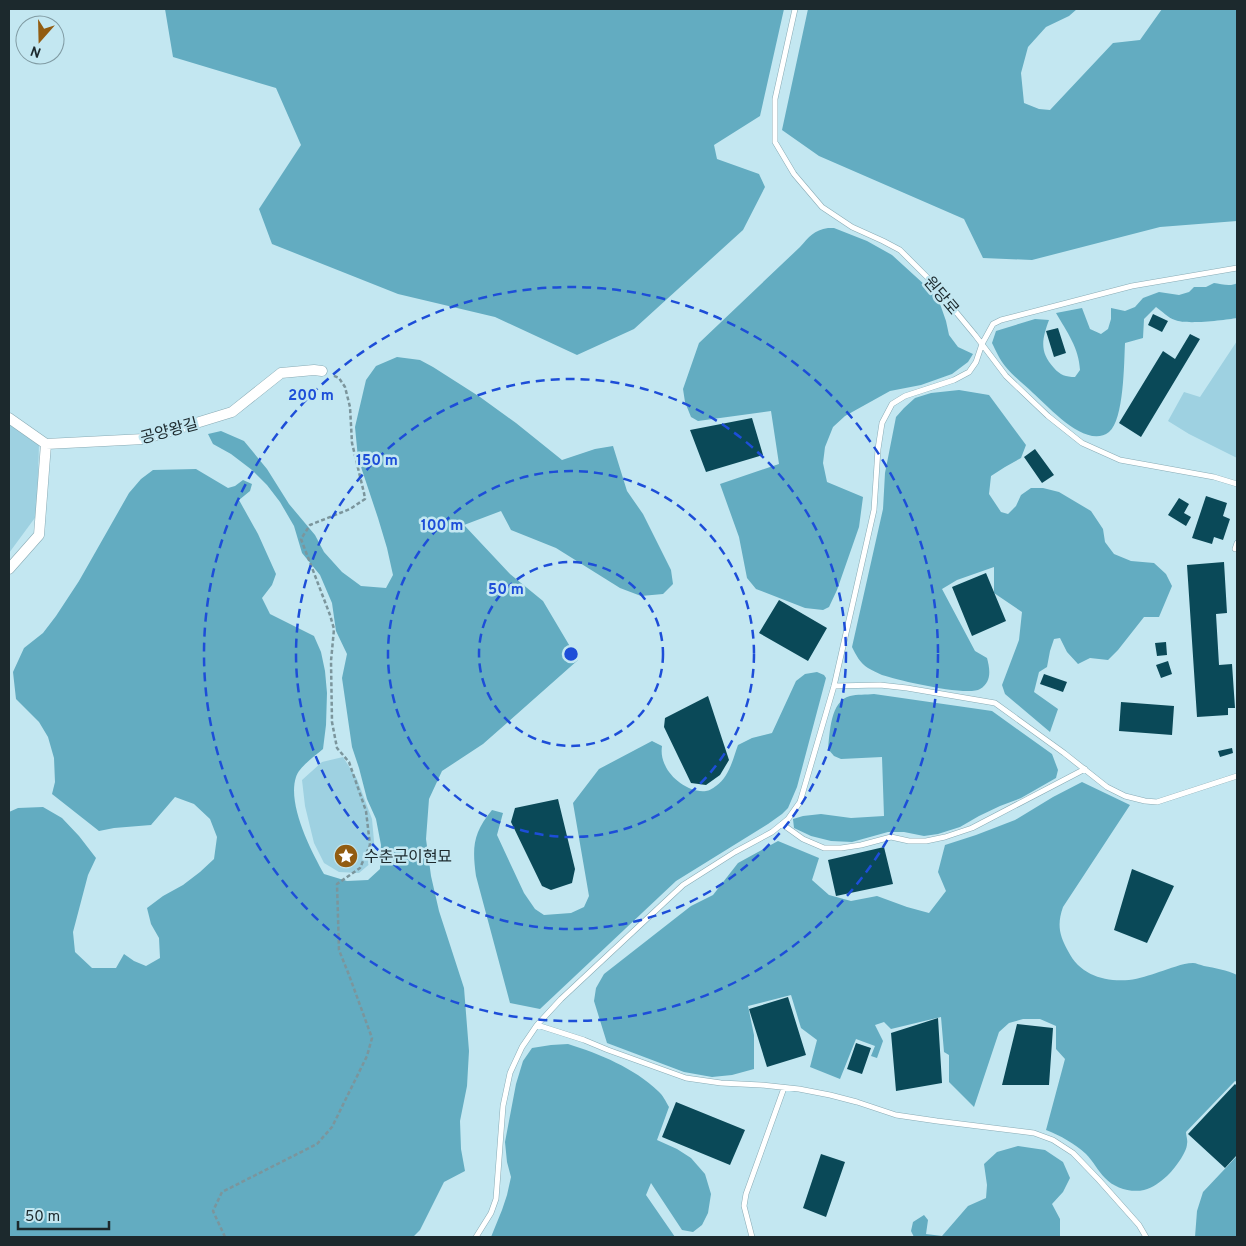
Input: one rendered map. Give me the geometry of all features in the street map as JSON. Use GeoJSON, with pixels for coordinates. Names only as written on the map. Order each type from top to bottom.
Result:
{"type":"FeatureCollection","features":[{"type":"Feature","properties":{"kind":"street","name":"공양왕길"},"geometry":{"type":"LineString","coordinates":[[46,444],[144,439],[232,412],[281,373],[322,371]]}},
{"type":"Feature","properties":{"kind":"street"},"geometry":{"type":"LineString","coordinates":[[9,418],[46,444],[38,535],[9,569]]}},
{"type":"Feature","properties":{"kind":"lane","name":"원당로"},"geometry":{"type":"LineString","coordinates":[[795,9],[775,99],[774,142],[794,174],[822,207],[852,227],[900,250],[927,277],[1006,376],[1048,416],[1082,443],[1120,460],[1214,477],[1237,484]]}},
{"type":"Feature","properties":{"kind":"lane"},"geometry":{"type":"LineString","coordinates":[[476,1237],[491,1213],[496,1199],[503,1106],[510,1073],[522,1047],[537,1025],[561,999],[683,885],[735,852],[772,832],[788,819],[800,802],[834,686],[874,510],[878,449],[882,423],[892,404],[904,396],[954,380],[968,372],[976,362],[982,344],[993,324],[1001,320],[1132,286],[1237,268]]}},
{"type":"Feature","properties":{"kind":"lane"},"geometry":{"type":"LineString","coordinates":[[1235,549],[1237,543]]}},
{"type":"Feature","properties":{"kind":"lane"},"geometry":{"type":"LineString","coordinates":[[834,686],[880,685],[995,703],[1064,752],[1107,787],[1125,796],[1145,801],[1157,802],[1237,776]]}},
{"type":"Feature","properties":{"kind":"lane"},"geometry":{"type":"LineString","coordinates":[[782,824],[803,839],[824,848],[854,846],[891,837],[909,841],[926,841],[972,828],[1085,770]]}},
{"type":"Feature","properties":{"kind":"lane"},"geometry":{"type":"LineString","coordinates":[[537,1025],[584,1040],[686,1078],[722,1083],[761,1085],[830,1095],[896,1115],[937,1122],[1034,1133],[1053,1140],[1073,1153],[1139,1224],[1146,1237]]}},
{"type":"Feature","properties":{"kind":"lane"},"geometry":{"type":"LineString","coordinates":[[752,1237],[744,1206],[746,1194],[784,1088]]}},
{"type":"Feature","properties":{"kind":"path"},"geometry":{"type":"LineString","coordinates":[[225,1237],[213,1211],[222,1192],[317,1144],[332,1128],[367,1056],[372,1038],[339,950],[337,884],[360,868],[370,844],[366,811],[350,762],[337,748],[332,722],[331,661],[334,629],[301,539],[310,525],[350,509],[365,499],[352,442],[350,407],[345,387],[339,378],[322,371]]}},
{"type":"Feature","properties":{"kind":"shaded area"},"geometry":{"type":"Polygon","coordinates":[[[165,9],[784,9],[760,116],[714,145],[717,159],[759,174],[765,187],[743,230],[634,329],[577,355],[495,317],[398,294],[272,244],[259,209],[301,145],[276,88],[173,57],[165,9]]]}},
{"type":"Feature","properties":{"kind":"shaded area"},"geometry":{"type":"Polygon","coordinates":[[[808,9],[1077,9],[1069,16],[1046,27],[1028,47],[1021,73],[1024,103],[1039,109],[1050,110],[1113,43],[1140,40],[1162,9],[1237,9],[1237,221],[1160,227],[1032,260],[983,258],[964,219],[819,156],[782,130],[808,9]]]}},
{"type":"Feature","properties":{"kind":"shaded area"},"geometry":{"type":"Polygon","coordinates":[[[834,228],[867,241],[892,255],[926,286],[939,301],[949,335],[958,347],[973,354],[968,362],[952,374],[921,385],[890,391],[845,416],[833,427],[825,447],[823,463],[827,482],[863,497],[859,527],[837,590],[829,607],[823,610],[805,608],[756,589],[747,578],[739,537],[720,484],[779,464],[771,411],[698,421],[691,417],[685,402],[683,389],[699,343],[809,237],[819,230],[834,228]]]}},
{"type":"Feature","properties":{"kind":"shaded area"},"geometry":{"type":"Polygon","coordinates":[[[1214,283],[1229,285],[1237,283],[1237,318],[1206,322],[1180,321],[1170,318],[1156,307],[1144,319],[1143,338],[1125,343],[1118,416],[1109,432],[1100,436],[1079,431],[1058,416],[1008,370],[992,343],[996,331],[1035,319],[1049,320],[1043,345],[1046,356],[1059,372],[1066,376],[1075,377],[1080,370],[1077,354],[1072,340],[1056,313],[1082,308],[1090,329],[1101,334],[1108,329],[1111,319],[1111,308],[1125,311],[1135,307],[1143,298],[1159,292],[1179,295],[1189,292],[1194,287],[1206,287],[1214,283]]]}},
{"type":"Feature","properties":{"kind":"shaded area"},"geometry":{"type":"Polygon","coordinates":[[[1237,341],[1237,458],[1189,434],[1168,421],[1184,392],[1200,397],[1237,341]]]}},
{"type":"Feature","properties":{"kind":"shaded area"},"geometry":{"type":"Polygon","coordinates":[[[397,357],[420,360],[433,367],[480,397],[562,460],[595,449],[613,446],[627,491],[643,514],[671,570],[673,584],[663,594],[641,596],[620,588],[556,548],[511,530],[501,511],[464,525],[510,574],[543,601],[578,660],[483,744],[442,771],[429,799],[426,839],[431,876],[439,911],[464,988],[469,1051],[467,1086],[460,1121],[461,1149],[465,1171],[444,1182],[420,1230],[413,1237],[9,1237],[9,812],[18,808],[43,807],[62,818],[96,858],[88,875],[73,932],[75,952],[92,968],[116,968],[124,954],[146,966],[160,958],[159,938],[151,924],[147,908],[183,885],[214,859],[217,837],[210,819],[194,804],[175,797],[151,825],[99,831],[52,794],[55,782],[54,758],[48,737],[39,722],[16,699],[13,672],[24,648],[43,633],[56,616],[79,581],[129,493],[141,479],[153,470],[196,469],[228,488],[235,486],[243,480],[252,484],[250,491],[239,500],[258,534],[276,574],[272,585],[262,598],[270,614],[314,636],[321,652],[325,671],[327,693],[323,749],[304,766],[296,777],[294,788],[297,813],[307,840],[324,874],[347,881],[368,880],[380,869],[381,845],[376,819],[367,799],[352,747],[342,678],[347,654],[336,631],[332,603],[320,575],[302,553],[294,526],[280,502],[252,470],[231,454],[213,444],[208,434],[221,431],[244,441],[267,469],[289,504],[315,535],[324,552],[342,572],[361,586],[386,588],[393,575],[387,548],[358,458],[355,427],[366,380],[376,366],[397,357]]]}},
{"type":"Feature","properties":{"kind":"shaded area"},"geometry":{"type":"Polygon","coordinates":[[[959,390],[989,395],[1026,445],[1021,458],[991,476],[989,494],[1001,512],[1008,514],[1016,506],[1021,495],[1031,488],[1043,488],[1059,492],[1091,511],[1103,529],[1105,542],[1114,554],[1131,561],[1154,563],[1166,574],[1172,586],[1159,617],[1144,617],[1108,660],[1090,658],[1078,664],[1067,652],[1060,638],[1054,639],[1047,667],[1039,672],[1034,692],[1058,709],[1050,732],[1005,694],[1002,685],[1019,640],[1022,612],[994,593],[994,567],[957,580],[942,589],[975,651],[987,658],[988,679],[987,683],[980,689],[962,691],[948,689],[916,684],[882,675],[863,664],[852,647],[883,509],[885,473],[896,417],[915,398],[931,393],[959,390]]]}},
{"type":"Feature","properties":{"kind":"shaded area"},"geometry":{"type":"Polygon","coordinates":[[[9,418],[39,443],[37,515],[9,553],[9,418]]]}},
{"type":"Feature","properties":{"kind":"shaded area"},"geometry":{"type":"Polygon","coordinates":[[[817,672],[826,678],[797,787],[788,808],[768,824],[676,881],[540,1009],[510,1003],[476,876],[474,857],[475,841],[478,833],[492,810],[503,813],[497,835],[524,893],[535,909],[544,915],[571,913],[584,907],[589,896],[573,803],[599,769],[652,741],[662,746],[664,763],[676,780],[694,790],[710,790],[724,778],[738,745],[752,738],[772,733],[796,681],[805,674],[817,672]]]}},
{"type":"Feature","properties":{"kind":"shaded area"},"geometry":{"type":"Polygon","coordinates":[[[874,694],[992,711],[1052,754],[1058,770],[1056,778],[1021,798],[1000,806],[960,827],[938,834],[924,836],[904,832],[888,832],[852,842],[831,841],[811,836],[794,828],[793,819],[803,816],[821,814],[851,818],[884,816],[882,757],[841,759],[834,756],[828,749],[832,718],[838,704],[850,696],[874,694]]]}},
{"type":"Feature","properties":{"kind":"shaded area"},"geometry":{"type":"Polygon","coordinates":[[[343,757],[357,779],[372,819],[375,852],[372,862],[359,873],[339,872],[324,863],[314,843],[305,806],[302,780],[322,762],[343,757]]]}},
{"type":"Feature","properties":{"kind":"shaded area"},"geometry":{"type":"Polygon","coordinates":[[[1082,782],[1130,805],[1063,907],[1060,919],[1061,935],[1073,959],[1086,971],[1111,980],[1137,979],[1189,963],[1225,970],[1237,975],[1237,1082],[1235,1081],[1186,1132],[1187,1142],[1183,1156],[1170,1173],[1153,1186],[1144,1190],[1134,1191],[1113,1185],[1081,1150],[1067,1140],[1046,1130],[1065,1059],[1056,1049],[1056,1026],[1040,1019],[1023,1019],[1009,1023],[999,1032],[974,1107],[949,1082],[949,1055],[944,1052],[941,1017],[891,1029],[884,1022],[875,1025],[883,1041],[877,1058],[871,1056],[875,1046],[856,1039],[840,1079],[810,1067],[817,1040],[801,1028],[791,995],[748,1006],[754,1035],[754,1069],[732,1075],[712,1077],[684,1072],[607,1043],[594,1001],[596,988],[604,974],[691,906],[713,895],[738,863],[778,841],[819,858],[812,880],[829,895],[851,901],[877,896],[929,913],[946,891],[938,872],[945,845],[1015,820],[1082,782]]]}},
{"type":"Feature","properties":{"kind":"shaded area"},"geometry":{"type":"Polygon","coordinates":[[[568,1044],[604,1057],[638,1075],[663,1097],[669,1107],[657,1140],[691,1158],[705,1174],[711,1194],[708,1213],[702,1225],[693,1232],[682,1230],[651,1183],[646,1195],[675,1237],[491,1237],[507,1195],[511,1177],[505,1142],[516,1084],[523,1061],[532,1048],[568,1044]]]}},
{"type":"Feature","properties":{"kind":"shaded area"},"geometry":{"type":"Polygon","coordinates":[[[1018,1146],[1045,1150],[1063,1162],[1070,1178],[1063,1192],[1052,1204],[1060,1219],[1060,1237],[914,1237],[911,1231],[913,1222],[924,1215],[928,1220],[926,1234],[942,1236],[968,1206],[986,1198],[987,1185],[984,1164],[997,1152],[1018,1146]]]}},
{"type":"Feature","properties":{"kind":"shaded area"},"geometry":{"type":"Polygon","coordinates":[[[1237,1156],[1237,1237],[1195,1237],[1197,1211],[1203,1192],[1237,1156]]]}},
{"type":"Feature","properties":{"kind":"building"},"geometry":{"type":"Polygon","coordinates":[[[1153,314],[1168,321],[1162,332],[1148,325],[1153,314]]]}},
{"type":"Feature","properties":{"kind":"building"},"geometry":{"type":"Polygon","coordinates":[[[1058,328],[1066,353],[1054,357],[1046,331],[1058,328]]]}},
{"type":"Feature","properties":{"kind":"building"},"geometry":{"type":"Polygon","coordinates":[[[1190,334],[1200,339],[1141,437],[1119,423],[1163,351],[1175,359],[1190,334]]]}},
{"type":"Feature","properties":{"kind":"building"},"geometry":{"type":"Polygon","coordinates":[[[752,418],[763,455],[706,472],[690,430],[752,418]]]}},
{"type":"Feature","properties":{"kind":"building"},"geometry":{"type":"Polygon","coordinates":[[[1035,449],[1054,475],[1042,483],[1024,457],[1035,449]]]}},
{"type":"Feature","properties":{"kind":"building"},"geometry":{"type":"Polygon","coordinates":[[[1206,496],[1227,503],[1223,516],[1230,519],[1223,540],[1214,537],[1212,544],[1192,538],[1206,496]]]}},
{"type":"Feature","properties":{"kind":"building"},"geometry":{"type":"Polygon","coordinates":[[[1179,498],[1189,504],[1184,513],[1191,517],[1186,526],[1168,515],[1179,498]]]}},
{"type":"Feature","properties":{"kind":"building"},"geometry":{"type":"Polygon","coordinates":[[[1224,562],[1227,613],[1216,614],[1219,665],[1232,664],[1235,708],[1228,708],[1228,715],[1197,717],[1187,565],[1224,562]]]}},
{"type":"Feature","properties":{"kind":"building"},"geometry":{"type":"Polygon","coordinates":[[[986,573],[1006,621],[972,636],[952,587],[986,573]]]}},
{"type":"Feature","properties":{"kind":"building"},"geometry":{"type":"Polygon","coordinates":[[[779,600],[827,628],[808,661],[759,633],[779,600]]]}},
{"type":"Feature","properties":{"kind":"building"},"geometry":{"type":"Polygon","coordinates":[[[1166,642],[1167,655],[1157,656],[1155,643],[1166,642]]]}},
{"type":"Feature","properties":{"kind":"building"},"geometry":{"type":"Polygon","coordinates":[[[1168,661],[1172,674],[1161,678],[1156,665],[1168,661]]]}},
{"type":"Feature","properties":{"kind":"building"},"geometry":{"type":"Polygon","coordinates":[[[1044,674],[1067,682],[1063,692],[1040,684],[1044,674]]]}},
{"type":"Feature","properties":{"kind":"building"},"geometry":{"type":"Polygon","coordinates":[[[708,696],[729,760],[720,775],[706,785],[691,783],[664,727],[665,718],[708,696]]]}},
{"type":"Feature","properties":{"kind":"building"},"geometry":{"type":"Polygon","coordinates":[[[1121,702],[1174,706],[1172,735],[1119,731],[1121,702]]]}},
{"type":"Feature","properties":{"kind":"building"},"geometry":{"type":"Polygon","coordinates":[[[1232,748],[1233,753],[1220,757],[1218,751],[1232,748]]]}},
{"type":"Feature","properties":{"kind":"building"},"geometry":{"type":"Polygon","coordinates":[[[558,799],[575,869],[572,883],[551,890],[542,886],[511,822],[515,808],[558,799]]]}},
{"type":"Feature","properties":{"kind":"building"},"geometry":{"type":"Polygon","coordinates":[[[884,847],[893,884],[836,896],[828,860],[884,847]]]}},
{"type":"Feature","properties":{"kind":"building"},"geometry":{"type":"Polygon","coordinates":[[[1132,869],[1174,886],[1147,943],[1114,930],[1132,869]]]}},
{"type":"Feature","properties":{"kind":"building"},"geometry":{"type":"Polygon","coordinates":[[[788,997],[806,1055],[767,1067],[749,1009],[788,997]]]}},
{"type":"Feature","properties":{"kind":"building"},"geometry":{"type":"Polygon","coordinates":[[[938,1018],[942,1083],[896,1091],[891,1033],[938,1018]]]}},
{"type":"Feature","properties":{"kind":"building"},"geometry":{"type":"Polygon","coordinates":[[[1017,1024],[1053,1028],[1049,1085],[1002,1085],[1017,1024]]]}},
{"type":"Feature","properties":{"kind":"building"},"geometry":{"type":"Polygon","coordinates":[[[856,1043],[871,1048],[862,1074],[847,1069],[856,1043]]]}},
{"type":"Feature","properties":{"kind":"building"},"geometry":{"type":"Polygon","coordinates":[[[1235,1084],[1237,1086],[1237,1155],[1225,1168],[1188,1134],[1235,1084]]]}},
{"type":"Feature","properties":{"kind":"building"},"geometry":{"type":"Polygon","coordinates":[[[676,1102],[745,1130],[730,1165],[662,1137],[676,1102]]]}},
{"type":"Feature","properties":{"kind":"building"},"geometry":{"type":"Polygon","coordinates":[[[821,1154],[845,1162],[826,1217],[803,1208],[821,1154]]]}},
{"type":"Feature","properties":{"kind":"place","name":"수춘군이현묘"},"geometry":{"type":"Point","coordinates":[346,856]}}]}
